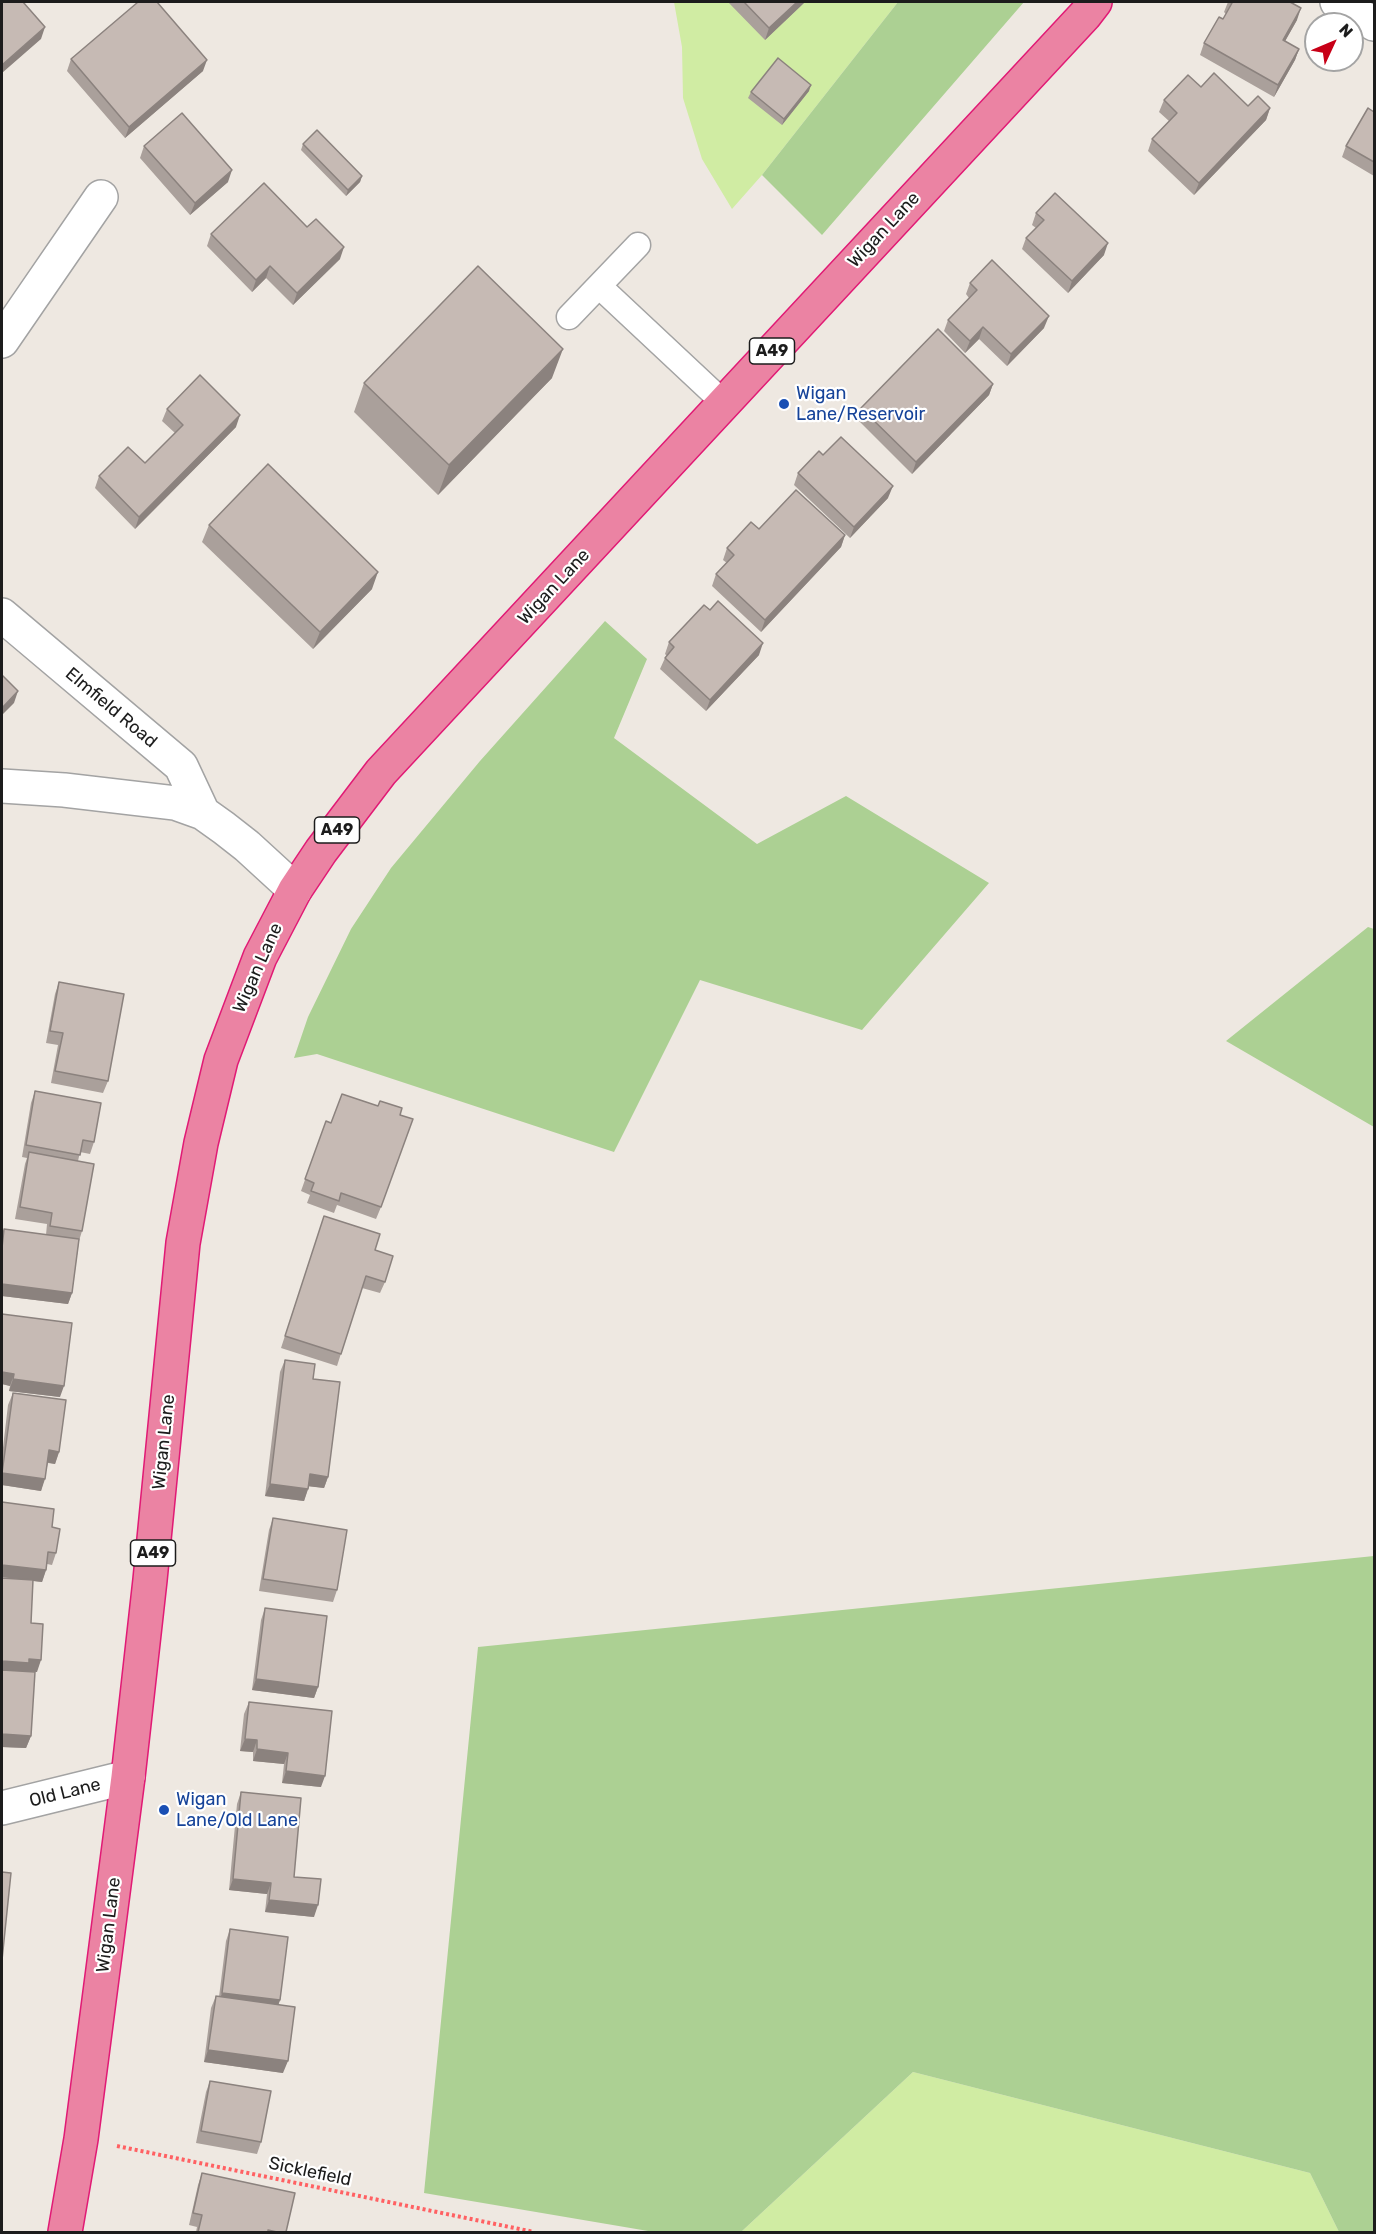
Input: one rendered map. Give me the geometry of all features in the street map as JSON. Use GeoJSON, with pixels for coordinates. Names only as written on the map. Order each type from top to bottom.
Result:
{"type":"FeatureCollection","features":[{"type":"Feature","properties":{"kind":"highway","name":"Wigan Lane"},"geometry":{"type":"LineString","coordinates":[[65,2232],[81,2139],[129,1777],[152,1569],[183,1243],[201,1143],[221,1060],[260,957],[295,890],[381,771],[1095,2]]}},
{"type":"Feature","properties":{"kind":"street"},"geometry":{"type":"LineString","coordinates":[[1337,2],[1374,24]]}},
{"type":"Feature","properties":{"kind":"street"},"geometry":{"type":"LineString","coordinates":[[2,341],[101,197]]}},
{"type":"Feature","properties":{"kind":"street","name":"Elmfield Road"},"geometry":{"type":"LineString","coordinates":[[2,615],[181,766],[203,813]]}},
{"type":"Feature","properties":{"kind":"street"},"geometry":{"type":"LineString","coordinates":[[2,786],[64,789],[175,803],[203,813],[247,846],[295,890]]}},
{"type":"Feature","properties":{"kind":"street","name":"Old Lane"},"geometry":{"type":"LineString","coordinates":[[2,1808],[129,1777]]}},
{"type":"Feature","properties":{"kind":"lane"},"geometry":{"type":"LineString","coordinates":[[569,317],[638,246]]}},
{"type":"Feature","properties":{"kind":"lane"},"geometry":{"type":"LineString","coordinates":[[599,286],[724,403]]}},
{"type":"Feature","properties":{"kind":"path","name":"Sicklefield"},"geometry":{"type":"LineString","coordinates":[[81,2139],[534,2232]]}},
{"type":"Feature","properties":{"kind":"green space"},"geometry":{"type":"Polygon","coordinates":[[[674,2],[898,2],[762,175],[732,209],[702,159],[683,98],[682,47],[674,2]]]}},
{"type":"Feature","properties":{"kind":"green space"},"geometry":{"type":"Polygon","coordinates":[[[898,2],[1024,2],[822,235],[762,175],[898,2]]]}},
{"type":"Feature","properties":{"kind":"green space"},"geometry":{"type":"Polygon","coordinates":[[[605,621],[647,659],[614,738],[757,844],[846,796],[989,883],[862,1030],[700,980],[614,1152],[317,1054],[294,1058],[308,1017],[351,929],[391,868],[480,761],[605,621]]]}},
{"type":"Feature","properties":{"kind":"green space"},"geometry":{"type":"Polygon","coordinates":[[[1368,927],[1374,929],[1374,1127],[1226,1041],[1368,927]]]}},
{"type":"Feature","properties":{"kind":"green space"},"geometry":{"type":"Polygon","coordinates":[[[1374,1556],[1374,2232],[1339,2232],[1310,2173],[913,2072],[741,2232],[654,2232],[424,2193],[478,1647],[1374,1556]]]}},
{"type":"Feature","properties":{"kind":"green space"},"geometry":{"type":"Polygon","coordinates":[[[913,2072],[1310,2173],[1339,2232],[741,2232],[913,2072]]]}},
{"type":"Feature","properties":{"kind":"building"},"geometry":{"type":"Polygon","coordinates":[[[2,2],[23,2],[45,27],[2,65],[2,2]]]}},
{"type":"Feature","properties":{"kind":"building"},"geometry":{"type":"Polygon","coordinates":[[[138,2],[157,2],[207,60],[129,127],[71,59],[138,2]]]}},
{"type":"Feature","properties":{"kind":"building"},"geometry":{"type":"Polygon","coordinates":[[[744,2],[797,2],[769,28],[744,2]]]}},
{"type":"Feature","properties":{"kind":"building"},"geometry":{"type":"Polygon","coordinates":[[[1230,2],[1290,2],[1301,8],[1283,40],[1299,49],[1278,85],[1204,43],[1219,17],[1223,19],[1232,3],[1230,2]]]}},
{"type":"Feature","properties":{"kind":"building"},"geometry":{"type":"Polygon","coordinates":[[[778,58],[811,85],[784,119],[751,92],[778,58]]]}},
{"type":"Feature","properties":{"kind":"building"},"geometry":{"type":"Polygon","coordinates":[[[1214,73],[1248,106],[1258,96],[1270,108],[1199,183],[1152,139],[1177,113],[1164,100],[1188,75],[1201,87],[1214,73]]]}},
{"type":"Feature","properties":{"kind":"building"},"geometry":{"type":"Polygon","coordinates":[[[1368,108],[1374,112],[1374,162],[1346,146],[1368,108]]]}},
{"type":"Feature","properties":{"kind":"building"},"geometry":{"type":"Polygon","coordinates":[[[182,113],[232,170],[195,203],[144,146],[182,113]]]}},
{"type":"Feature","properties":{"kind":"building"},"geometry":{"type":"Polygon","coordinates":[[[317,130],[362,176],[348,190],[303,144],[317,130]]]}},
{"type":"Feature","properties":{"kind":"building"},"geometry":{"type":"Polygon","coordinates":[[[264,183],[307,227],[316,219],[344,247],[297,293],[270,266],[256,280],[211,234],[264,183]]]}},
{"type":"Feature","properties":{"kind":"building"},"geometry":{"type":"Polygon","coordinates":[[[1055,193],[1108,243],[1072,281],[1026,238],[1044,220],[1036,213],[1055,193]]]}},
{"type":"Feature","properties":{"kind":"building"},"geometry":{"type":"Polygon","coordinates":[[[992,260],[1049,316],[1011,354],[983,327],[970,341],[948,320],[977,290],[970,283],[992,260]]]}},
{"type":"Feature","properties":{"kind":"building"},"geometry":{"type":"Polygon","coordinates":[[[478,266],[563,349],[449,465],[364,383],[478,266]]]}},
{"type":"Feature","properties":{"kind":"building"},"geometry":{"type":"Polygon","coordinates":[[[938,329],[993,384],[916,462],[861,408],[938,329]]]}},
{"type":"Feature","properties":{"kind":"building"},"geometry":{"type":"Polygon","coordinates":[[[200,375],[240,415],[139,517],[99,476],[128,447],[145,463],[183,425],[167,409],[200,375]]]}},
{"type":"Feature","properties":{"kind":"building"},"geometry":{"type":"Polygon","coordinates":[[[841,437],[893,486],[854,527],[798,473],[819,451],[823,455],[841,437]]]}},
{"type":"Feature","properties":{"kind":"building"},"geometry":{"type":"Polygon","coordinates":[[[268,464],[378,572],[320,632],[209,525],[268,464]]]}},
{"type":"Feature","properties":{"kind":"building"},"geometry":{"type":"Polygon","coordinates":[[[796,490],[845,535],[765,620],[716,574],[734,555],[727,548],[751,522],[759,529],[796,490]]]}},
{"type":"Feature","properties":{"kind":"building"},"geometry":{"type":"Polygon","coordinates":[[[718,601],[763,643],[710,700],[665,658],[674,647],[669,642],[704,605],[710,610],[718,601]]]}},
{"type":"Feature","properties":{"kind":"building"},"geometry":{"type":"Polygon","coordinates":[[[2,675],[18,691],[2,708],[2,675]]]}},
{"type":"Feature","properties":{"kind":"building"},"geometry":{"type":"Polygon","coordinates":[[[59,982],[124,994],[108,1081],[55,1071],[63,1033],[50,1031],[59,982]]]}},
{"type":"Feature","properties":{"kind":"building"},"geometry":{"type":"Polygon","coordinates":[[[35,1091],[101,1103],[94,1142],[83,1140],[80,1155],[26,1145],[35,1091]]]}},
{"type":"Feature","properties":{"kind":"building"},"geometry":{"type":"Polygon","coordinates":[[[342,1094],[378,1106],[380,1101],[402,1108],[400,1115],[413,1119],[381,1207],[341,1193],[339,1201],[311,1191],[314,1183],[305,1179],[326,1121],[331,1123],[342,1094]]]}},
{"type":"Feature","properties":{"kind":"building"},"geometry":{"type":"Polygon","coordinates":[[[29,1152],[94,1164],[82,1231],[50,1226],[52,1213],[20,1207],[29,1152]]]}},
{"type":"Feature","properties":{"kind":"building"},"geometry":{"type":"Polygon","coordinates":[[[324,1216],[380,1234],[375,1250],[393,1256],[385,1282],[366,1276],[341,1354],[285,1336],[324,1216]]]}},
{"type":"Feature","properties":{"kind":"building"},"geometry":{"type":"Polygon","coordinates":[[[4,1229],[79,1239],[72,1293],[2,1284],[4,1229]]]}},
{"type":"Feature","properties":{"kind":"building"},"geometry":{"type":"Polygon","coordinates":[[[2,1314],[72,1323],[64,1386],[13,1379],[14,1374],[2,1372],[2,1314]]]}},
{"type":"Feature","properties":{"kind":"building"},"geometry":{"type":"Polygon","coordinates":[[[285,1360],[315,1364],[313,1379],[340,1382],[328,1477],[310,1474],[308,1489],[270,1484],[285,1360]]]}},
{"type":"Feature","properties":{"kind":"building"},"geometry":{"type":"Polygon","coordinates":[[[13,1393],[66,1400],[59,1452],[49,1450],[45,1479],[2,1473],[13,1393]]]}},
{"type":"Feature","properties":{"kind":"building"},"geometry":{"type":"Polygon","coordinates":[[[2,1502],[54,1509],[52,1527],[60,1529],[56,1553],[48,1552],[46,1570],[2,1565],[2,1502]]]}},
{"type":"Feature","properties":{"kind":"building"},"geometry":{"type":"Polygon","coordinates":[[[273,1518],[347,1530],[337,1590],[263,1579],[273,1518]]]}},
{"type":"Feature","properties":{"kind":"building"},"geometry":{"type":"Polygon","coordinates":[[[2,1578],[33,1580],[31,1623],[43,1624],[41,1660],[29,1659],[29,1663],[2,1661],[2,1578]]]}},
{"type":"Feature","properties":{"kind":"building"},"geometry":{"type":"Polygon","coordinates":[[[265,1608],[327,1616],[318,1687],[256,1679],[265,1608]]]}},
{"type":"Feature","properties":{"kind":"building"},"geometry":{"type":"Polygon","coordinates":[[[2,1670],[35,1672],[31,1736],[2,1734],[2,1670]]]}},
{"type":"Feature","properties":{"kind":"building"},"geometry":{"type":"Polygon","coordinates":[[[249,1702],[332,1711],[325,1776],[286,1771],[288,1753],[257,1749],[257,1740],[245,1739],[249,1702]]]}},
{"type":"Feature","properties":{"kind":"building"},"geometry":{"type":"Polygon","coordinates":[[[241,1792],[301,1798],[294,1877],[321,1879],[318,1905],[269,1900],[271,1883],[233,1879],[241,1792]]]}},
{"type":"Feature","properties":{"kind":"building"},"geometry":{"type":"Polygon","coordinates":[[[2,1872],[11,1873],[2,1960],[2,1872]]]}},
{"type":"Feature","properties":{"kind":"building"},"geometry":{"type":"Polygon","coordinates":[[[230,1929],[288,1937],[280,2000],[222,1993],[230,1929]]]}},
{"type":"Feature","properties":{"kind":"building"},"geometry":{"type":"Polygon","coordinates":[[[216,1996],[295,2007],[288,2061],[208,2050],[216,1996]]]}},
{"type":"Feature","properties":{"kind":"building"},"geometry":{"type":"Polygon","coordinates":[[[210,2081],[271,2091],[261,2142],[201,2131],[210,2081]]]}},
{"type":"Feature","properties":{"kind":"building"},"geometry":{"type":"Polygon","coordinates":[[[202,2173],[295,2193],[286,2232],[268,2230],[268,2232],[198,2232],[202,2215],[193,2213],[202,2173]]]}},
{"type":"Feature","properties":{"kind":"place","name":"Wigan Lane/Reservoir"},"geometry":{"type":"Point","coordinates":[784,404]}},
{"type":"Feature","properties":{"kind":"place","name":"Wigan Lane/Old Lane"},"geometry":{"type":"Point","coordinates":[164,1810]}}]}
